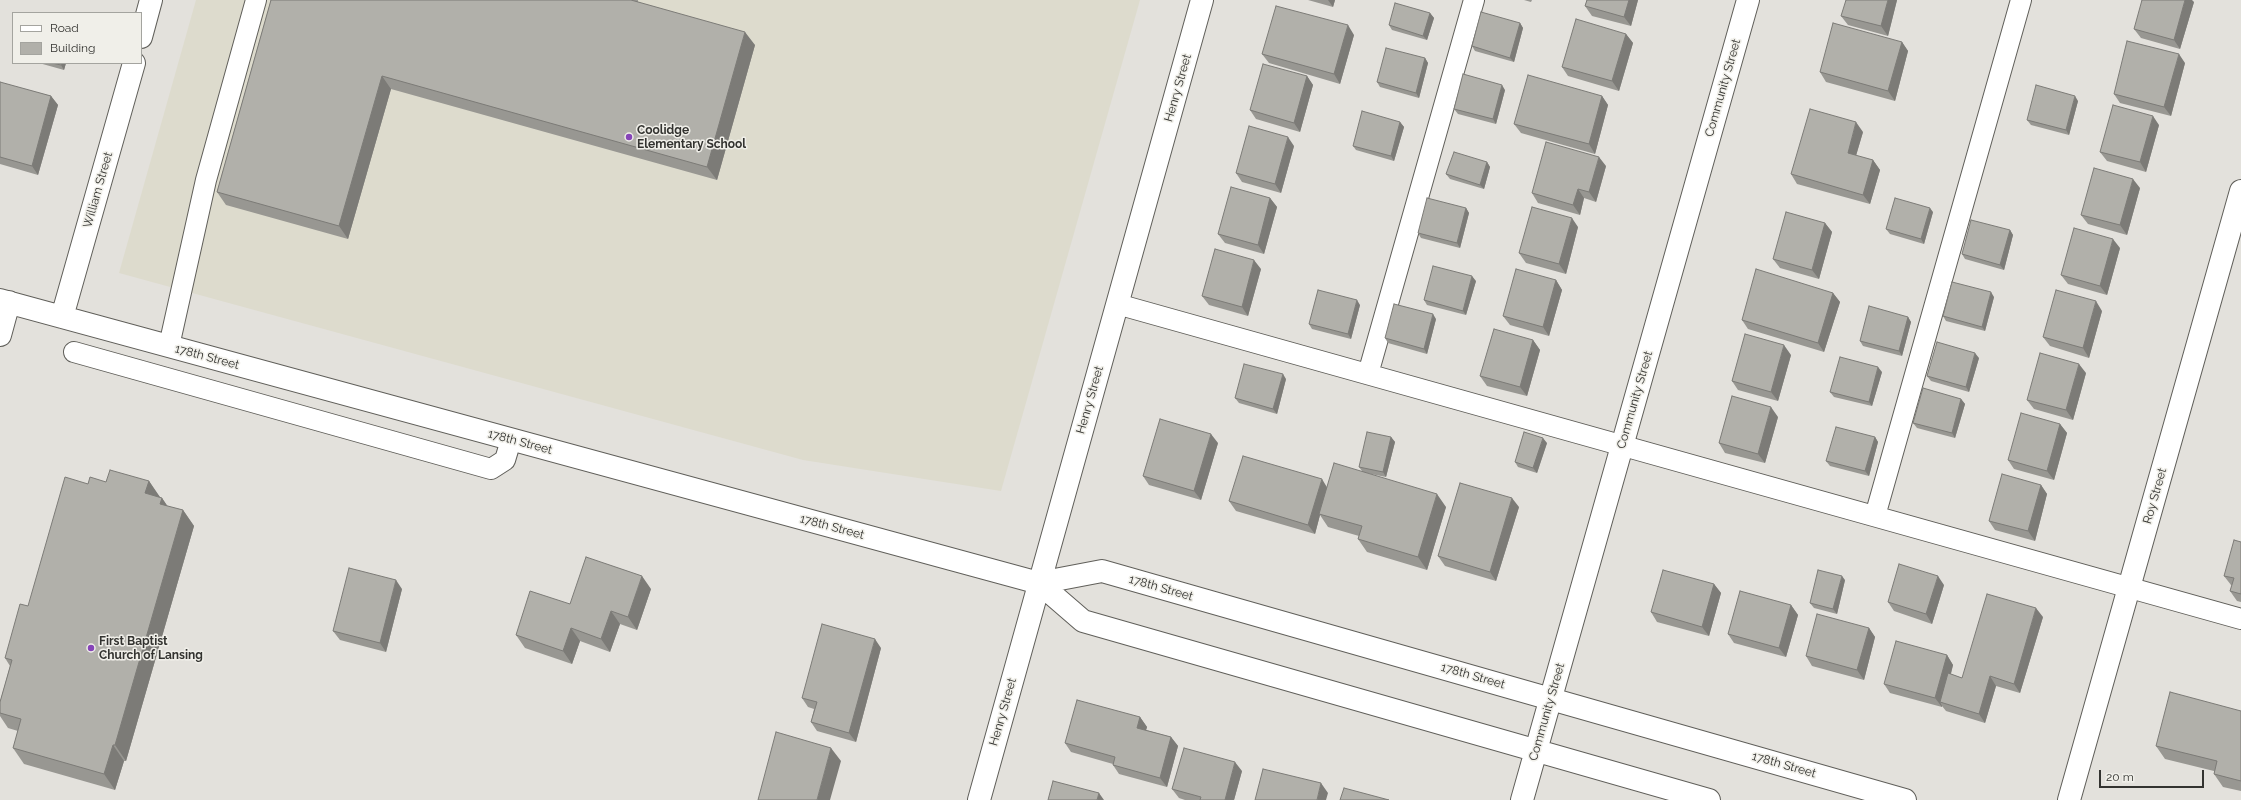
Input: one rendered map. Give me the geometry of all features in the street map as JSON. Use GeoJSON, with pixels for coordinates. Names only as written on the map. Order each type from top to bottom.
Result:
{"type":"FeatureCollection","features":[{"type":"Feature","properties":{"kind":"street"},"geometry":{"type":"LineString","coordinates":[[142,33],[151,0]]}},
{"type":"Feature","properties":{"kind":"street","name":"Community Street"},"geometry":{"type":"LineString","coordinates":[[1522,800],[1748,0]]}},
{"type":"Feature","properties":{"kind":"street","name":"Henry Street"},"geometry":{"type":"LineString","coordinates":[[979,800],[1117,304],[1199,1]]}},
{"type":"Feature","properties":{"kind":"street","name":"William Street"},"geometry":{"type":"LineString","coordinates":[[62,317],[134,64]]}},
{"type":"Feature","properties":{"kind":"street","name":"Roy Street"},"geometry":{"type":"LineString","coordinates":[[2068,800],[2241,191]]}},
{"type":"Feature","properties":{"kind":"street"},"geometry":{"type":"LineString","coordinates":[[0,335],[5,301]]}},
{"type":"Feature","properties":{"kind":"street","name":"178th Street"},"geometry":{"type":"LineString","coordinates":[[5,301],[1039,583],[1083,621],[1709,800]]}},
{"type":"Feature","properties":{"kind":"street","name":"178th Street"},"geometry":{"type":"LineString","coordinates":[[1039,583],[1102,571],[1905,800]]}},
{"type":"Feature","properties":{"kind":"lane"},"geometry":{"type":"LineString","coordinates":[[168,346],[206,180],[256,0]]}},
{"type":"Feature","properties":{"kind":"lane"},"geometry":{"type":"LineString","coordinates":[[1368,374],[1474,0]]}},
{"type":"Feature","properties":{"kind":"lane"},"geometry":{"type":"LineString","coordinates":[[1875,516],[2021,0]]}},
{"type":"Feature","properties":{"kind":"lane"},"geometry":{"type":"LineString","coordinates":[[1117,304],[2241,619]]}},
{"type":"Feature","properties":{"kind":"lane"},"geometry":{"type":"LineString","coordinates":[[74,352],[491,469],[505,460],[511,440]]}},
{"type":"Feature","properties":{"kind":"shaded area","name":"Coolidge Elementary School"},"geometry":{"type":"Polygon","coordinates":[[[196,0],[1140,0],[1001,491],[803,460],[119,273],[196,0]]]}},
{"type":"Feature","properties":{"kind":"building"},"geometry":{"type":"Polygon","coordinates":[[[271,0],[631,0],[745,32],[707,167],[382,76],[339,226],[217,192],[271,0]]]}},
{"type":"Feature","properties":{"kind":"building"},"geometry":{"type":"Polygon","coordinates":[[[1587,0],[1629,0],[1624,17],[1585,6],[1587,0]]]}},
{"type":"Feature","properties":{"kind":"building"},"geometry":{"type":"Polygon","coordinates":[[[1846,0],[1888,0],[1881,26],[1841,16],[1846,0]]]}},
{"type":"Feature","properties":{"kind":"building"},"geometry":{"type":"Polygon","coordinates":[[[2142,0],[2185,0],[2174,40],[2134,29],[2142,0]]]}},
{"type":"Feature","properties":{"kind":"building"},"geometry":{"type":"Polygon","coordinates":[[[1395,3],[1430,13],[1423,36],[1389,25],[1395,3]]]}},
{"type":"Feature","properties":{"kind":"building"},"geometry":{"type":"Polygon","coordinates":[[[1276,6],[1348,25],[1334,74],[1262,54],[1276,6]]]}},
{"type":"Feature","properties":{"kind":"building"},"geometry":{"type":"Polygon","coordinates":[[[1481,12],[1520,23],[1510,58],[1472,46],[1481,12]]]}},
{"type":"Feature","properties":{"kind":"building"},"geometry":{"type":"Polygon","coordinates":[[[1576,19],[1626,34],[1612,81],[1562,67],[1576,19]]]}},
{"type":"Feature","properties":{"kind":"building"},"geometry":{"type":"Polygon","coordinates":[[[1833,23],[1902,42],[1888,91],[1820,72],[1833,23]]]}},
{"type":"Feature","properties":{"kind":"building"},"geometry":{"type":"Polygon","coordinates":[[[2127,41],[2179,54],[2164,107],[2114,94],[2127,41]]]}},
{"type":"Feature","properties":{"kind":"building"},"geometry":{"type":"Polygon","coordinates":[[[1386,48],[1425,58],[1416,93],[1377,82],[1386,48]]]}},
{"type":"Feature","properties":{"kind":"building"},"geometry":{"type":"Polygon","coordinates":[[[1263,64],[1307,76],[1294,123],[1250,110],[1263,64]]]}},
{"type":"Feature","properties":{"kind":"building"},"geometry":{"type":"Polygon","coordinates":[[[1463,74],[1502,85],[1493,119],[1454,109],[1463,74]]]}},
{"type":"Feature","properties":{"kind":"building"},"geometry":{"type":"Polygon","coordinates":[[[1528,75],[1602,96],[1589,144],[1514,124],[1528,75]]]}},
{"type":"Feature","properties":{"kind":"building"},"geometry":{"type":"Polygon","coordinates":[[[0,82],[51,96],[32,166],[0,157],[0,82]]]}},
{"type":"Feature","properties":{"kind":"building"},"geometry":{"type":"Polygon","coordinates":[[[2036,85],[2075,96],[2066,130],[2027,120],[2036,85]]]}},
{"type":"Feature","properties":{"kind":"building"},"geometry":{"type":"Polygon","coordinates":[[[2113,105],[2153,116],[2140,162],[2100,152],[2113,105]]]}},
{"type":"Feature","properties":{"kind":"building"},"geometry":{"type":"Polygon","coordinates":[[[1810,109],[1856,122],[1848,153],[1873,160],[1863,195],[1791,174],[1810,109]]]}},
{"type":"Feature","properties":{"kind":"building"},"geometry":{"type":"Polygon","coordinates":[[[1362,111],[1400,122],[1391,156],[1353,146],[1362,111]]]}},
{"type":"Feature","properties":{"kind":"building"},"geometry":{"type":"Polygon","coordinates":[[[1249,126],[1288,137],[1275,184],[1236,173],[1249,126]]]}},
{"type":"Feature","properties":{"kind":"building"},"geometry":{"type":"Polygon","coordinates":[[[1546,142],[1599,157],[1589,192],[1578,189],[1573,205],[1532,193],[1546,142]]]}},
{"type":"Feature","properties":{"kind":"building"},"geometry":{"type":"Polygon","coordinates":[[[1454,152],[1487,162],[1480,185],[1446,174],[1454,152]]]}},
{"type":"Feature","properties":{"kind":"building"},"geometry":{"type":"Polygon","coordinates":[[[2094,168],[2133,179],[2120,225],[2081,215],[2094,168]]]}},
{"type":"Feature","properties":{"kind":"building"},"geometry":{"type":"Polygon","coordinates":[[[1231,187],[1270,198],[1258,245],[1218,234],[1231,187]]]}},
{"type":"Feature","properties":{"kind":"building"},"geometry":{"type":"Polygon","coordinates":[[[1427,198],[1466,208],[1457,243],[1418,233],[1427,198]]]}},
{"type":"Feature","properties":{"kind":"building"},"geometry":{"type":"Polygon","coordinates":[[[1895,198],[1930,208],[1921,239],[1886,229],[1895,198]]]}},
{"type":"Feature","properties":{"kind":"building"},"geometry":{"type":"Polygon","coordinates":[[[1532,207],[1572,218],[1559,264],[1519,253],[1532,207]]]}},
{"type":"Feature","properties":{"kind":"building"},"geometry":{"type":"Polygon","coordinates":[[[1786,212],[1825,223],[1812,270],[1773,259],[1786,212]]]}},
{"type":"Feature","properties":{"kind":"building"},"geometry":{"type":"Polygon","coordinates":[[[1971,220],[2010,230],[2000,265],[1962,254],[1971,220]]]}},
{"type":"Feature","properties":{"kind":"building"},"geometry":{"type":"Polygon","coordinates":[[[2074,228],[2113,239],[2100,286],[2061,275],[2074,228]]]}},
{"type":"Feature","properties":{"kind":"building"},"geometry":{"type":"Polygon","coordinates":[[[1215,249],[1254,260],[1242,307],[1202,296],[1215,249]]]}},
{"type":"Feature","properties":{"kind":"building"},"geometry":{"type":"Polygon","coordinates":[[[1433,266],[1472,276],[1463,311],[1424,300],[1433,266]]]}},
{"type":"Feature","properties":{"kind":"building"},"geometry":{"type":"Polygon","coordinates":[[[1516,269],[1556,280],[1543,327],[1503,316],[1516,269]]]}},
{"type":"Feature","properties":{"kind":"building"},"geometry":{"type":"Polygon","coordinates":[[[1756,269],[1833,293],[1818,343],[1742,320],[1756,269]]]}},
{"type":"Feature","properties":{"kind":"building"},"geometry":{"type":"Polygon","coordinates":[[[1952,282],[1991,292],[1982,327],[1943,316],[1952,282]]]}},
{"type":"Feature","properties":{"kind":"building"},"geometry":{"type":"Polygon","coordinates":[[[1318,290],[1357,300],[1348,334],[1309,324],[1318,290]]]}},
{"type":"Feature","properties":{"kind":"building"},"geometry":{"type":"Polygon","coordinates":[[[2056,290],[2096,301],[2083,348],[2043,337],[2056,290]]]}},
{"type":"Feature","properties":{"kind":"building"},"geometry":{"type":"Polygon","coordinates":[[[1394,304],[1433,314],[1424,349],[1385,338],[1394,304]]]}},
{"type":"Feature","properties":{"kind":"building"},"geometry":{"type":"Polygon","coordinates":[[[1869,306],[1908,317],[1899,351],[1860,341],[1869,306]]]}},
{"type":"Feature","properties":{"kind":"building"},"geometry":{"type":"Polygon","coordinates":[[[1494,329],[1533,340],[1520,387],[1480,376],[1494,329]]]}},
{"type":"Feature","properties":{"kind":"building"},"geometry":{"type":"Polygon","coordinates":[[[1745,334],[1784,345],[1771,392],[1732,381],[1745,334]]]}},
{"type":"Feature","properties":{"kind":"building"},"geometry":{"type":"Polygon","coordinates":[[[1937,342],[1975,353],[1966,387],[1927,376],[1937,342]]]}},
{"type":"Feature","properties":{"kind":"building"},"geometry":{"type":"Polygon","coordinates":[[[2040,353],[2079,364],[2066,410],[2027,400],[2040,353]]]}},
{"type":"Feature","properties":{"kind":"building"},"geometry":{"type":"Polygon","coordinates":[[[1840,357],[1878,367],[1869,402],[1830,392],[1840,357]]]}},
{"type":"Feature","properties":{"kind":"building"},"geometry":{"type":"Polygon","coordinates":[[[1244,364],[1283,374],[1273,409],[1235,398],[1244,364]]]}},
{"type":"Feature","properties":{"kind":"building"},"geometry":{"type":"Polygon","coordinates":[[[1923,388],[1961,399],[1952,433],[1913,423],[1923,388]]]}},
{"type":"Feature","properties":{"kind":"building"},"geometry":{"type":"Polygon","coordinates":[[[1732,396],[1771,407],[1758,454],[1719,443],[1732,396]]]}},
{"type":"Feature","properties":{"kind":"building"},"geometry":{"type":"Polygon","coordinates":[[[2021,413],[2060,424],[2047,471],[2008,460],[2021,413]]]}},
{"type":"Feature","properties":{"kind":"building"},"geometry":{"type":"Polygon","coordinates":[[[1160,419],[1211,434],[1194,491],[1143,476],[1160,419]]]}},
{"type":"Feature","properties":{"kind":"building"},"geometry":{"type":"Polygon","coordinates":[[[1836,427],[1875,437],[1865,471],[1826,461],[1836,427]]]}},
{"type":"Feature","properties":{"kind":"building"},"geometry":{"type":"Polygon","coordinates":[[[1367,432],[1391,437],[1383,472],[1359,467],[1367,432]]]}},
{"type":"Feature","properties":{"kind":"building"},"geometry":{"type":"Polygon","coordinates":[[[1524,432],[1543,438],[1533,468],[1515,462],[1524,432]]]}},
{"type":"Feature","properties":{"kind":"building"},"geometry":{"type":"Polygon","coordinates":[[[1243,456],[1322,479],[1308,525],[1229,501],[1243,456]]]}},
{"type":"Feature","properties":{"kind":"building"},"geometry":{"type":"Polygon","coordinates":[[[1334,463],[1437,494],[1418,557],[1358,539],[1362,526],[1319,514],[1334,463]]]}},
{"type":"Feature","properties":{"kind":"building","name":"First Baptist Church of Lansing"},"geometry":{"type":"Polygon","coordinates":[[[110,470],[149,481],[145,493],[162,498],[160,504],[183,510],[115,745],[113,745],[104,774],[13,748],[21,719],[0,713],[0,702],[12,660],[5,658],[20,604],[28,606],[65,477],[88,484],[90,477],[106,482],[110,470]]]}},
{"type":"Feature","properties":{"kind":"building"},"geometry":{"type":"Polygon","coordinates":[[[2002,474],[2041,485],[2028,531],[1989,521],[2002,474]]]}},
{"type":"Feature","properties":{"kind":"building"},"geometry":{"type":"Polygon","coordinates":[[[1460,483],[1512,498],[1490,572],[1438,556],[1460,483]]]}},
{"type":"Feature","properties":{"kind":"building"},"geometry":{"type":"Polygon","coordinates":[[[2234,540],[2241,542],[2241,594],[2230,591],[2234,578],[2224,576],[2234,540]]]}},
{"type":"Feature","properties":{"kind":"building"},"geometry":{"type":"Polygon","coordinates":[[[586,557],[642,576],[628,617],[611,611],[601,639],[571,628],[563,651],[516,635],[530,591],[570,604],[586,557]]]}},
{"type":"Feature","properties":{"kind":"building"},"geometry":{"type":"Polygon","coordinates":[[[1899,564],[1938,576],[1926,614],[1888,602],[1899,564]]]}},
{"type":"Feature","properties":{"kind":"building"},"geometry":{"type":"Polygon","coordinates":[[[349,568],[396,580],[380,643],[333,631],[349,568]]]}},
{"type":"Feature","properties":{"kind":"building"},"geometry":{"type":"Polygon","coordinates":[[[1663,570],[1714,584],[1702,627],[1651,612],[1663,570]]]}},
{"type":"Feature","properties":{"kind":"building"},"geometry":{"type":"Polygon","coordinates":[[[1818,570],[1842,576],[1833,609],[1810,603],[1818,570]]]}},
{"type":"Feature","properties":{"kind":"building"},"geometry":{"type":"Polygon","coordinates":[[[1740,591],[1791,605],[1779,648],[1728,634],[1740,591]]]}},
{"type":"Feature","properties":{"kind":"building"},"geometry":{"type":"Polygon","coordinates":[[[1987,594],[2036,608],[2014,684],[1990,676],[1979,714],[1940,702],[1948,673],[1962,678],[1987,594]]]}},
{"type":"Feature","properties":{"kind":"building"},"geometry":{"type":"Polygon","coordinates":[[[1817,614],[1869,628],[1857,670],[1806,656],[1817,614]]]}},
{"type":"Feature","properties":{"kind":"building"},"geometry":{"type":"Polygon","coordinates":[[[822,624],[875,639],[849,733],[811,722],[817,702],[802,698],[822,624]]]}},
{"type":"Feature","properties":{"kind":"building"},"geometry":{"type":"Polygon","coordinates":[[[1896,641],[1947,655],[1935,698],[1884,684],[1896,641]]]}},
{"type":"Feature","properties":{"kind":"building"},"geometry":{"type":"Polygon","coordinates":[[[2170,692],[2241,711],[2241,781],[2214,774],[2217,761],[2156,746],[2170,692]]]}},
{"type":"Feature","properties":{"kind":"building"},"geometry":{"type":"Polygon","coordinates":[[[1077,700],[1140,717],[1137,728],[1171,737],[1160,778],[1113,765],[1115,757],[1065,743],[1077,700]]]}},
{"type":"Feature","properties":{"kind":"building"},"geometry":{"type":"Polygon","coordinates":[[[776,732],[831,748],[817,800],[758,800],[776,732]]]}},
{"type":"Feature","properties":{"kind":"building"},"geometry":{"type":"Polygon","coordinates":[[[1184,748],[1235,762],[1225,800],[1200,800],[1201,797],[1172,789],[1184,748]]]}},
{"type":"Feature","properties":{"kind":"building"},"geometry":{"type":"Polygon","coordinates":[[[1263,769],[1321,783],[1317,800],[1255,800],[1263,769]]]}},
{"type":"Feature","properties":{"kind":"building"},"geometry":{"type":"Polygon","coordinates":[[[1053,781],[1099,793],[1097,800],[1048,800],[1053,781]]]}},
{"type":"Feature","properties":{"kind":"building"},"geometry":{"type":"Polygon","coordinates":[[[1344,788],[1389,800],[1340,800],[1344,788]]]}},
{"type":"Feature","properties":{"kind":"place","name":"Coolidge Elementary School"},"geometry":{"type":"Point","coordinates":[629,137]}},
{"type":"Feature","properties":{"kind":"place","name":"First Baptist Church of Lansing"},"geometry":{"type":"Point","coordinates":[91,648]}}]}
